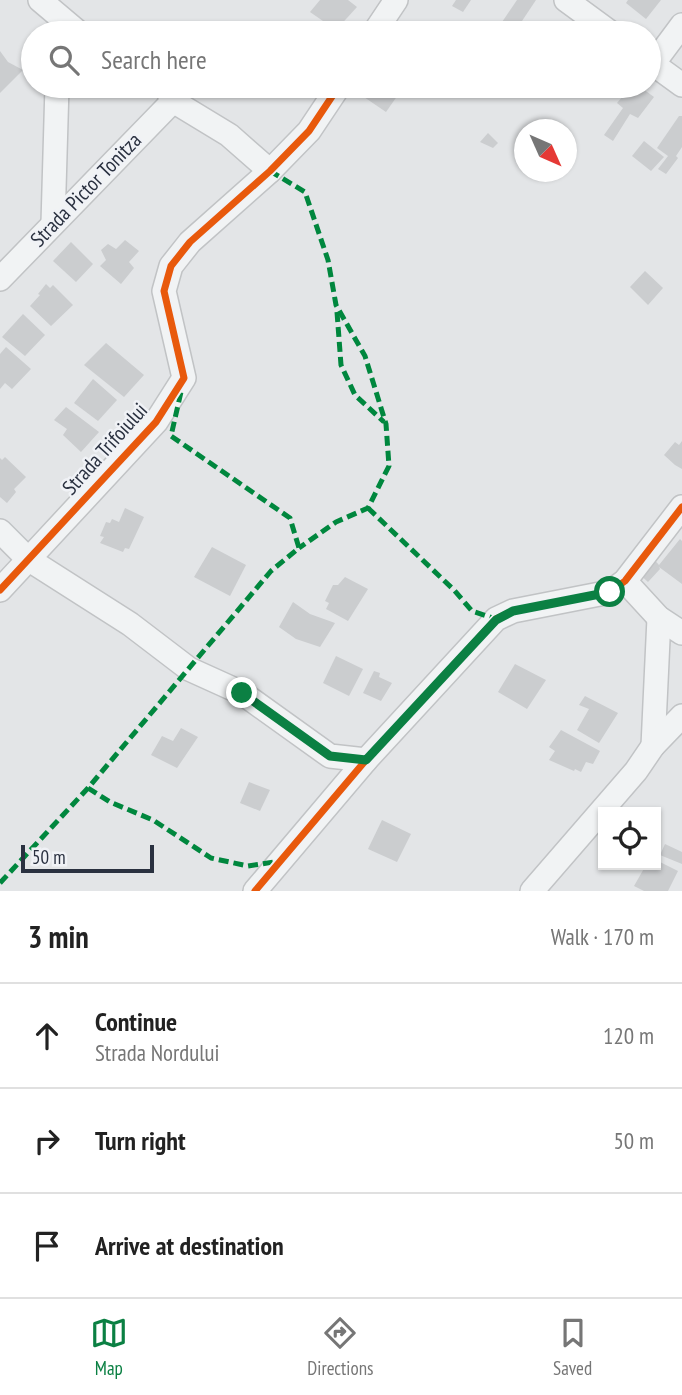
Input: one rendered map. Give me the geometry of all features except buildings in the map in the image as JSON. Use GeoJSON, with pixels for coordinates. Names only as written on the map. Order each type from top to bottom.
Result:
{"type":"FeatureCollection","features":[{"type":"Feature","properties":{"kind":"street"},"geometry":{"type":"LineString","coordinates":[[40,0],[63,21]]}},
{"type":"Feature","properties":{"kind":"street"},"geometry":{"type":"LineString","coordinates":[[382,21],[396,0]]}},
{"type":"Feature","properties":{"kind":"street"},"geometry":{"type":"LineString","coordinates":[[566,0],[595,21]]}},
{"type":"Feature","properties":{"kind":"street"},"geometry":{"type":"LineString","coordinates":[[661,51],[682,25]]}},
{"type":"Feature","properties":{"kind":"street"},"geometry":{"type":"LineString","coordinates":[[661,70],[682,85]]}},
{"type":"Feature","properties":{"kind":"street"},"geometry":{"type":"LineString","coordinates":[[53,223],[57,98]]}},
{"type":"Feature","properties":{"kind":"street","name":"Strada Pictor Tonitza"},"geometry":{"type":"LineString","coordinates":[[0,279],[165,98]]}},
{"type":"Feature","properties":{"kind":"street"},"geometry":{"type":"LineString","coordinates":[[176,98],[229,135],[270,171]]}},
{"type":"Feature","properties":{"kind":"street","name":"Strada Trifoiului"},"geometry":{"type":"LineString","coordinates":[[0,590],[156,422],[184,378],[164,290],[171,266],[190,242],[270,171],[309,131],[331,98]]}},
{"type":"Feature","properties":{"kind":"street"},"geometry":{"type":"LineString","coordinates":[[255,891],[366,760],[496,620],[513,611],[610,592],[625,581],[682,507]]}},
{"type":"Feature","properties":{"kind":"street"},"geometry":{"type":"LineString","coordinates":[[0,531],[28,559],[130,624],[189,669],[242,693],[330,756],[366,760]]}},
{"type":"Feature","properties":{"kind":"street"},"geometry":{"type":"LineString","coordinates":[[625,581],[659,618],[682,633]]}},
{"type":"Feature","properties":{"kind":"street"},"geometry":{"type":"LineString","coordinates":[[653,746],[659,618]]}},
{"type":"Feature","properties":{"kind":"street"},"geometry":{"type":"LineString","coordinates":[[532,891],[636,771],[653,746],[682,716]]}},
{"type":"Feature","properties":{"kind":"marked path"},"geometry":{"type":"LineString","coordinates":[[270,171],[305,192],[328,260],[336,305],[365,356],[386,424],[389,466],[368,508],[336,522],[299,548]]}},
{"type":"Feature","properties":{"kind":"marked path"},"geometry":{"type":"LineString","coordinates":[[337,312],[341,365],[355,395],[384,422]]}},
{"type":"Feature","properties":{"kind":"marked path"},"geometry":{"type":"LineString","coordinates":[[0,883],[88,788],[271,571],[299,548],[290,518],[171,436],[181,392]]}},
{"type":"Feature","properties":{"kind":"marked path"},"geometry":{"type":"LineString","coordinates":[[368,508],[454,590],[472,611],[496,619]]}},
{"type":"Feature","properties":{"kind":"marked path"},"geometry":{"type":"LineString","coordinates":[[88,788],[110,802],[153,820],[211,858],[248,866],[280,861]]}},
{"type":"Feature","properties":{"kind":"cycle path"},"geometry":{"type":"LineString","coordinates":[[0,590],[156,422],[184,378],[164,291],[171,266],[190,242],[270,171],[309,131],[331,98]]}},
{"type":"Feature","properties":{"kind":"cycle path"},"geometry":{"type":"LineString","coordinates":[[255,891],[366,760],[496,619],[513,611],[610,592],[625,581],[682,507]]}},
{"type":"Feature","properties":{"kind":"route"},"geometry":{"type":"LineString","coordinates":[[242,693],[330,756],[366,760],[496,620],[513,611],[610,592]]}}]}
